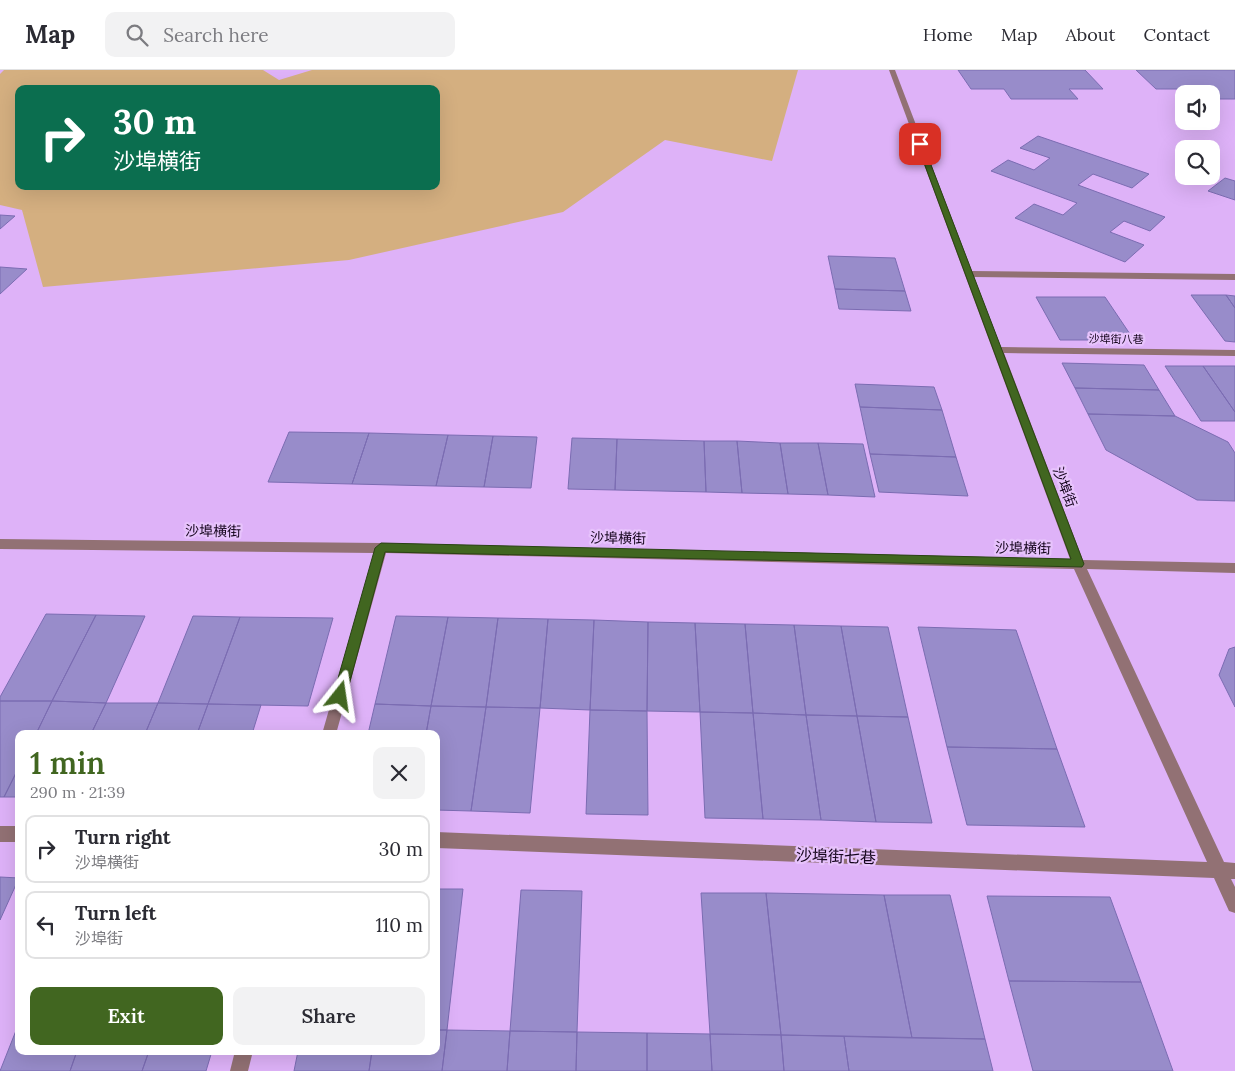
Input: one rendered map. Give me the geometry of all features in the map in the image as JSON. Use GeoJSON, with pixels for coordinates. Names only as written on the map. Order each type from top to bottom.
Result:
{"type":"FeatureCollection","features":[{"type":"Feature","properties":{"kind":"street","name":"沙埠街"},"geometry":{"type":"LineString","coordinates":[[892,70],[1078,564],[1227,871],[1235,905]]}},
{"type":"Feature","properties":{"kind":"street"},"geometry":{"type":"LineString","coordinates":[[969,274],[1235,277]]}},
{"type":"Feature","properties":{"kind":"street","name":"沙埠街八巷"},"geometry":{"type":"LineString","coordinates":[[998,350],[1235,353]]}},
{"type":"Feature","properties":{"kind":"street","name":"沙埠横街"},"geometry":{"type":"LineString","coordinates":[[0,544],[381,548],[1235,568]]}},
{"type":"Feature","properties":{"kind":"street"},"geometry":{"type":"LineString","coordinates":[[331,730],[381,548]]}},
{"type":"Feature","properties":{"kind":"street"},"geometry":{"type":"LineString","coordinates":[[0,834],[15,834]]}},
{"type":"Feature","properties":{"kind":"street","name":"沙埠街七巷"},"geometry":{"type":"LineString","coordinates":[[440,840],[1227,871]]}},
{"type":"Feature","properties":{"kind":"street"},"geometry":{"type":"LineString","coordinates":[[239,1071],[243,1055]]}},
{"type":"Feature","properties":{"kind":"shaded area"},"geometry":{"type":"Polygon","coordinates":[[[4,70],[263,70],[279,80],[312,70],[798,70],[772,161],[665,140],[563,212],[349,260],[43,287],[22,210],[0,205],[0,74],[4,70]]]}},
{"type":"Feature","properties":{"kind":"building"},"geometry":{"type":"Polygon","coordinates":[[[958,70],[1085,70],[1103,89],[1069,89],[1078,99],[1011,99],[1004,89],[971,89],[958,70]]]}},
{"type":"Feature","properties":{"kind":"building"},"geometry":{"type":"Polygon","coordinates":[[[1136,70],[1235,70],[1235,99],[1220,99],[1220,85],[1175,85],[1175,89],[1156,89],[1136,70]]]}},
{"type":"Feature","properties":{"kind":"building"},"geometry":{"type":"Polygon","coordinates":[[[1038,136],[1149,174],[1132,188],[1093,174],[1078,185],[1165,217],[1150,231],[1124,221],[1110,232],[1144,245],[1125,262],[1015,218],[1034,204],[1063,215],[1077,203],[991,171],[1008,160],[1034,170],[1050,158],[1020,148],[1038,136]]]}},
{"type":"Feature","properties":{"kind":"building"},"geometry":{"type":"Polygon","coordinates":[[[1225,178],[1235,181],[1235,200],[1208,191],[1216,185],[1220,185],[1220,182],[1225,178]]]}},
{"type":"Feature","properties":{"kind":"building"},"geometry":{"type":"Polygon","coordinates":[[[0,215],[15,216],[0,229],[0,215]]]}},
{"type":"Feature","properties":{"kind":"building"},"geometry":{"type":"Polygon","coordinates":[[[828,256],[895,258],[905,291],[835,289],[828,256]]]}},
{"type":"Feature","properties":{"kind":"building"},"geometry":{"type":"Polygon","coordinates":[[[0,267],[27,269],[0,294],[0,267]]]}},
{"type":"Feature","properties":{"kind":"building"},"geometry":{"type":"Polygon","coordinates":[[[835,289],[905,291],[911,311],[839,309],[835,289]]]}},
{"type":"Feature","properties":{"kind":"building"},"geometry":{"type":"Polygon","coordinates":[[[1191,295],[1226,295],[1235,308],[1235,342],[1225,341],[1191,295]]]}},
{"type":"Feature","properties":{"kind":"building"},"geometry":{"type":"Polygon","coordinates":[[[1226,295],[1235,296],[1235,308],[1226,295]]]}},
{"type":"Feature","properties":{"kind":"building"},"geometry":{"type":"Polygon","coordinates":[[[1036,297],[1105,297],[1134,340],[1060,340],[1036,297]]]}},
{"type":"Feature","properties":{"kind":"building"},"geometry":{"type":"Polygon","coordinates":[[[1062,363],[1144,365],[1159,390],[1075,388],[1062,363]]]}},
{"type":"Feature","properties":{"kind":"building"},"geometry":{"type":"Polygon","coordinates":[[[1165,366],[1203,366],[1235,412],[1235,421],[1201,421],[1165,366]]]}},
{"type":"Feature","properties":{"kind":"building"},"geometry":{"type":"Polygon","coordinates":[[[1203,366],[1235,366],[1235,412],[1203,366]]]}},
{"type":"Feature","properties":{"kind":"building"},"geometry":{"type":"Polygon","coordinates":[[[855,384],[934,387],[942,410],[860,407],[855,384]]]}},
{"type":"Feature","properties":{"kind":"building"},"geometry":{"type":"Polygon","coordinates":[[[1075,388],[1159,390],[1175,416],[1088,414],[1075,388]]]}},
{"type":"Feature","properties":{"kind":"building"},"geometry":{"type":"Polygon","coordinates":[[[860,407],[942,410],[956,457],[870,454],[860,407]]]}},
{"type":"Feature","properties":{"kind":"building"},"geometry":{"type":"Polygon","coordinates":[[[1088,414],[1175,416],[1228,442],[1235,453],[1235,501],[1197,500],[1106,450],[1088,414]]]}},
{"type":"Feature","properties":{"kind":"building"},"geometry":{"type":"Polygon","coordinates":[[[289,432],[369,433],[352,484],[268,482],[289,432]]]}},
{"type":"Feature","properties":{"kind":"building"},"geometry":{"type":"Polygon","coordinates":[[[369,433],[448,435],[436,486],[352,484],[369,433]]]}},
{"type":"Feature","properties":{"kind":"building"},"geometry":{"type":"Polygon","coordinates":[[[448,435],[493,436],[484,487],[436,486],[448,435]]]}},
{"type":"Feature","properties":{"kind":"building"},"geometry":{"type":"Polygon","coordinates":[[[493,436],[537,437],[531,488],[484,487],[493,436]]]}},
{"type":"Feature","properties":{"kind":"building"},"geometry":{"type":"Polygon","coordinates":[[[572,438],[617,439],[615,490],[568,489],[572,438]]]}},
{"type":"Feature","properties":{"kind":"building"},"geometry":{"type":"Polygon","coordinates":[[[617,439],[704,441],[706,492],[615,490],[617,439]]]}},
{"type":"Feature","properties":{"kind":"building"},"geometry":{"type":"Polygon","coordinates":[[[704,441],[737,441],[742,493],[706,492],[704,441]]]}},
{"type":"Feature","properties":{"kind":"building"},"geometry":{"type":"Polygon","coordinates":[[[737,441],[780,443],[788,494],[742,493],[737,441]]]}},
{"type":"Feature","properties":{"kind":"building"},"geometry":{"type":"Polygon","coordinates":[[[780,443],[818,443],[828,495],[788,494],[780,443]]]}},
{"type":"Feature","properties":{"kind":"building"},"geometry":{"type":"Polygon","coordinates":[[[818,443],[863,444],[875,497],[828,495],[818,443]]]}},
{"type":"Feature","properties":{"kind":"building"},"geometry":{"type":"Polygon","coordinates":[[[870,454],[956,457],[968,496],[879,492],[870,454]]]}},
{"type":"Feature","properties":{"kind":"building"},"geometry":{"type":"Polygon","coordinates":[[[46,614],[96,615],[52,701],[0,701],[0,697],[46,614]]]}},
{"type":"Feature","properties":{"kind":"building"},"geometry":{"type":"Polygon","coordinates":[[[96,615],[145,616],[106,703],[52,701],[96,615]]]}},
{"type":"Feature","properties":{"kind":"building"},"geometry":{"type":"Polygon","coordinates":[[[193,616],[240,617],[208,704],[158,703],[193,616]]]}},
{"type":"Feature","properties":{"kind":"building"},"geometry":{"type":"Polygon","coordinates":[[[396,616],[448,617],[431,706],[375,704],[396,616]]]}},
{"type":"Feature","properties":{"kind":"building"},"geometry":{"type":"Polygon","coordinates":[[[240,617],[333,618],[308,706],[208,704],[240,617]]]}},
{"type":"Feature","properties":{"kind":"building"},"geometry":{"type":"Polygon","coordinates":[[[448,617],[498,618],[486,707],[431,706],[448,617]]]}},
{"type":"Feature","properties":{"kind":"building"},"geometry":{"type":"Polygon","coordinates":[[[498,618],[548,619],[540,708],[486,707],[498,618]]]}},
{"type":"Feature","properties":{"kind":"building"},"geometry":{"type":"Polygon","coordinates":[[[548,619],[594,620],[590,710],[540,708],[548,619]]]}},
{"type":"Feature","properties":{"kind":"building"},"geometry":{"type":"Polygon","coordinates":[[[594,620],[648,622],[647,711],[590,710],[594,620]]]}},
{"type":"Feature","properties":{"kind":"building"},"geometry":{"type":"Polygon","coordinates":[[[648,622],[695,623],[700,712],[647,711],[648,622]]]}},
{"type":"Feature","properties":{"kind":"building"},"geometry":{"type":"Polygon","coordinates":[[[695,623],[745,624],[753,713],[700,712],[695,623]]]}},
{"type":"Feature","properties":{"kind":"building"},"geometry":{"type":"Polygon","coordinates":[[[745,624],[794,625],[806,715],[753,713],[745,624]]]}},
{"type":"Feature","properties":{"kind":"building"},"geometry":{"type":"Polygon","coordinates":[[[794,625],[841,626],[857,716],[806,715],[794,625]]]}},
{"type":"Feature","properties":{"kind":"building"},"geometry":{"type":"Polygon","coordinates":[[[841,626],[888,627],[908,717],[857,716],[841,626]]]}},
{"type":"Feature","properties":{"kind":"building"},"geometry":{"type":"Polygon","coordinates":[[[918,627],[1016,630],[1057,749],[947,747],[918,627]]]}},
{"type":"Feature","properties":{"kind":"building"},"geometry":{"type":"Polygon","coordinates":[[[1235,647],[1235,707],[1219,675],[1229,649],[1235,647]]]}},
{"type":"Feature","properties":{"kind":"building"},"geometry":{"type":"Polygon","coordinates":[[[0,701],[52,701],[38,730],[15,730],[15,775],[4,797],[0,797],[0,701]]]}},
{"type":"Feature","properties":{"kind":"building"},"geometry":{"type":"Polygon","coordinates":[[[52,701],[106,703],[93,730],[38,730],[52,701]]]}},
{"type":"Feature","properties":{"kind":"building"},"geometry":{"type":"Polygon","coordinates":[[[106,703],[158,703],[147,730],[93,730],[106,703]]]}},
{"type":"Feature","properties":{"kind":"building"},"geometry":{"type":"Polygon","coordinates":[[[158,703],[208,704],[198,730],[147,730],[158,703]]]}},
{"type":"Feature","properties":{"kind":"building"},"geometry":{"type":"Polygon","coordinates":[[[208,704],[261,705],[253,730],[198,730],[208,704]]]}},
{"type":"Feature","properties":{"kind":"building"},"geometry":{"type":"Polygon","coordinates":[[[375,704],[431,706],[427,730],[369,730],[375,704]]]}},
{"type":"Feature","properties":{"kind":"building"},"geometry":{"type":"Polygon","coordinates":[[[431,706],[486,707],[471,811],[440,810],[440,730],[427,730],[431,706]]]}},
{"type":"Feature","properties":{"kind":"building"},"geometry":{"type":"Polygon","coordinates":[[[486,707],[540,708],[530,813],[471,811],[486,707]]]}},
{"type":"Feature","properties":{"kind":"building"},"geometry":{"type":"Polygon","coordinates":[[[590,710],[647,711],[648,815],[586,814],[590,710]]]}},
{"type":"Feature","properties":{"kind":"building"},"geometry":{"type":"Polygon","coordinates":[[[700,712],[753,713],[763,819],[705,818],[700,712]]]}},
{"type":"Feature","properties":{"kind":"building"},"geometry":{"type":"Polygon","coordinates":[[[753,713],[806,715],[821,820],[763,819],[753,713]]]}},
{"type":"Feature","properties":{"kind":"building"},"geometry":{"type":"Polygon","coordinates":[[[806,715],[857,716],[876,822],[821,820],[806,715]]]}},
{"type":"Feature","properties":{"kind":"building"},"geometry":{"type":"Polygon","coordinates":[[[857,716],[908,717],[932,823],[876,822],[857,716]]]}},
{"type":"Feature","properties":{"kind":"building"},"geometry":{"type":"Polygon","coordinates":[[[947,747],[1057,749],[1085,827],[967,825],[947,747]]]}},
{"type":"Feature","properties":{"kind":"building"},"geometry":{"type":"Polygon","coordinates":[[[15,775],[15,797],[4,797],[15,775]]]}},
{"type":"Feature","properties":{"kind":"building"},"geometry":{"type":"Polygon","coordinates":[[[0,877],[15,878],[15,887],[0,920],[0,877]]]}},
{"type":"Feature","properties":{"kind":"building"},"geometry":{"type":"Polygon","coordinates":[[[440,889],[463,889],[447,1030],[440,1030],[440,889]]]}},
{"type":"Feature","properties":{"kind":"building"},"geometry":{"type":"Polygon","coordinates":[[[521,890],[582,891],[577,1032],[510,1031],[521,890]]]}},
{"type":"Feature","properties":{"kind":"building"},"geometry":{"type":"Polygon","coordinates":[[[701,893],[766,893],[781,1035],[710,1034],[701,893]]]}},
{"type":"Feature","properties":{"kind":"building"},"geometry":{"type":"Polygon","coordinates":[[[766,893],[884,895],[912,1038],[781,1035],[766,893]]]}},
{"type":"Feature","properties":{"kind":"building"},"geometry":{"type":"Polygon","coordinates":[[[884,895],[950,895],[985,1039],[912,1038],[884,895]]]}},
{"type":"Feature","properties":{"kind":"building"},"geometry":{"type":"Polygon","coordinates":[[[987,896],[1110,897],[1141,982],[1009,981],[987,896]]]}},
{"type":"Feature","properties":{"kind":"building"},"geometry":{"type":"Polygon","coordinates":[[[1009,981],[1141,982],[1173,1071],[1033,1071],[1009,981]]]}},
{"type":"Feature","properties":{"kind":"building"},"geometry":{"type":"Polygon","coordinates":[[[440,1030],[447,1030],[442,1071],[369,1071],[371,1055],[440,1055],[440,1030]]]}},
{"type":"Feature","properties":{"kind":"building"},"geometry":{"type":"Polygon","coordinates":[[[447,1030],[510,1031],[507,1071],[442,1071],[447,1030]]]}},
{"type":"Feature","properties":{"kind":"building"},"geometry":{"type":"Polygon","coordinates":[[[510,1031],[577,1032],[576,1071],[507,1071],[510,1031]]]}},
{"type":"Feature","properties":{"kind":"building"},"geometry":{"type":"Polygon","coordinates":[[[577,1032],[647,1033],[647,1071],[576,1071],[577,1032]]]}},
{"type":"Feature","properties":{"kind":"building"},"geometry":{"type":"Polygon","coordinates":[[[15,1033],[15,1055],[76,1055],[70,1071],[0,1071],[15,1033]]]}},
{"type":"Feature","properties":{"kind":"building"},"geometry":{"type":"Polygon","coordinates":[[[647,1033],[710,1034],[712,1071],[647,1071],[647,1033]]]}},
{"type":"Feature","properties":{"kind":"building"},"geometry":{"type":"Polygon","coordinates":[[[710,1034],[781,1035],[784,1071],[712,1071],[710,1034]]]}},
{"type":"Feature","properties":{"kind":"building"},"geometry":{"type":"Polygon","coordinates":[[[781,1035],[844,1036],[849,1071],[784,1071],[781,1035]]]}},
{"type":"Feature","properties":{"kind":"building"},"geometry":{"type":"Polygon","coordinates":[[[844,1036],[985,1039],[993,1071],[849,1071],[844,1036]]]}},
{"type":"Feature","properties":{"kind":"building"},"geometry":{"type":"Polygon","coordinates":[[[76,1055],[148,1055],[142,1071],[70,1071],[76,1055]]]}},
{"type":"Feature","properties":{"kind":"building"},"geometry":{"type":"Polygon","coordinates":[[[148,1055],[211,1055],[206,1071],[142,1071],[148,1055]]]}},
{"type":"Feature","properties":{"kind":"building"},"geometry":{"type":"Polygon","coordinates":[[[297,1055],[371,1055],[369,1071],[294,1071],[297,1055]]]}},
{"type":"Feature","properties":{"kind":"route"},"geometry":{"type":"LineString","coordinates":[[340,696],[381,548],[1078,564],[920,144]]}}]}
